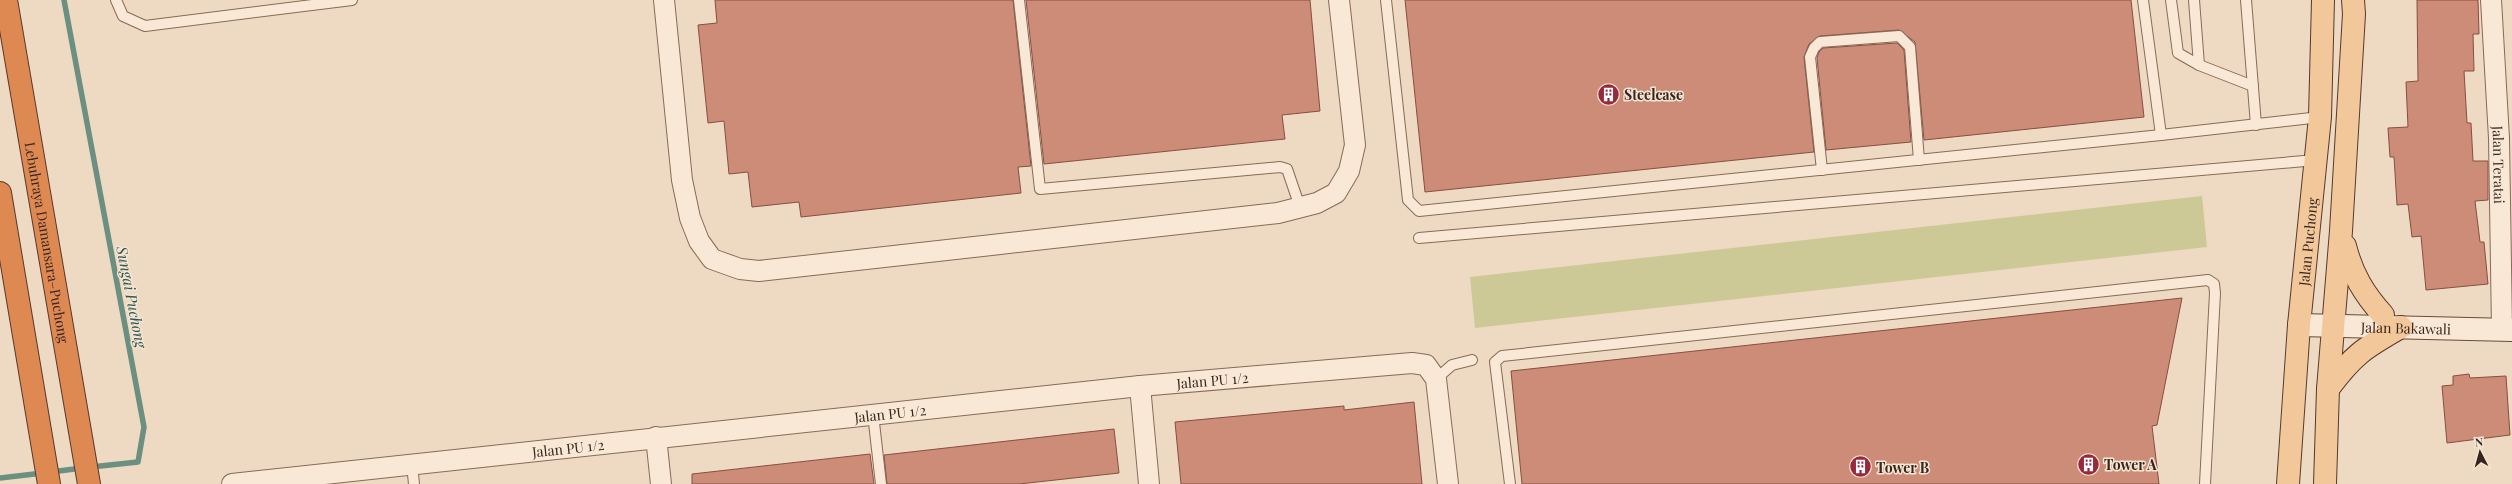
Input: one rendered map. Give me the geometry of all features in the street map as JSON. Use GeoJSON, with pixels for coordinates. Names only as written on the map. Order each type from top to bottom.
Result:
{"type":"FeatureCollection","features":[{"type":"Feature","properties":{"kind":"highway","name":"Lebuhraya Damansara–Puchong"},"geometry":{"type":"LineString","coordinates":[[6,0],[89,484]]}},
{"type":"Feature","properties":{"kind":"highway"},"geometry":{"type":"LineString","coordinates":[[0,194],[49,484]]}},
{"type":"Feature","properties":{"kind":"main road","name":"Jalan Puchong"},"geometry":{"type":"LineString","coordinates":[[2288,484],[2300,321],[2320,117],[2323,0]]}},
{"type":"Feature","properties":{"kind":"main road"},"geometry":{"type":"LineString","coordinates":[[2325,484],[2328,389],[2341,231],[2353,0]]}},
{"type":"Feature","properties":{"kind":"main road"},"geometry":{"type":"LineString","coordinates":[[2328,389],[2349,361],[2392,321],[2370,300],[2350,268],[2341,231]]}},
{"type":"Feature","properties":{"kind":"main road","name":"Jalan Bakawali"},"geometry":{"type":"LineString","coordinates":[[2300,321],[2507,323]]}},
{"type":"Feature","properties":{"kind":"street"},"geometry":{"type":"LineString","coordinates":[[664,0],[682,180],[690,218],[699,241],[712,259],[740,269],[759,271],[1278,213],[1317,203],[1336,193],[1349,171],[1355,145],[1340,0]]}},
{"type":"Feature","properties":{"kind":"street","name":"Jalan Teratai"},"geometry":{"type":"LineString","coordinates":[[2491,0],[2505,136],[2507,323]]}},
{"type":"Feature","properties":{"kind":"street","name":"Jalan PU 1/2"},"geometry":{"type":"LineString","coordinates":[[232,484],[656,437],[1140,386],[1412,363],[1426,365],[1436,379]]}},
{"type":"Feature","properties":{"kind":"street"},"geometry":{"type":"LineString","coordinates":[[1436,379],[1448,484]]}},
{"type":"Feature","properties":{"kind":"street"},"geometry":{"type":"LineString","coordinates":[[1140,386],[1149,484]]}},
{"type":"Feature","properties":{"kind":"street"},"geometry":{"type":"LineString","coordinates":[[656,437],[661,484]]}},
{"type":"Feature","properties":{"kind":"lane"},"geometry":{"type":"LineString","coordinates":[[116,0],[123,16],[145,26],[352,0]]}},
{"type":"Feature","properties":{"kind":"lane"},"geometry":{"type":"LineString","coordinates":[[1019,0],[1040,189],[1280,167],[1287,169],[1300,207]]}},
{"type":"Feature","properties":{"kind":"lane"},"geometry":{"type":"LineString","coordinates":[[1386,0],[1408,200],[1419,211],[2161,136],[2320,117]]}},
{"type":"Feature","properties":{"kind":"lane"},"geometry":{"type":"LineString","coordinates":[[2143,0],[2161,136]]}},
{"type":"Feature","properties":{"kind":"lane"},"geometry":{"type":"LineString","coordinates":[[2171,0],[2176,50],[2178,54],[2199,65],[2253,86]]}},
{"type":"Feature","properties":{"kind":"lane"},"geometry":{"type":"LineString","coordinates":[[2194,0],[2199,65]]}},
{"type":"Feature","properties":{"kind":"lane"},"geometry":{"type":"LineString","coordinates":[[2246,0],[2256,125]]}},
{"type":"Feature","properties":{"kind":"lane"},"geometry":{"type":"LineString","coordinates":[[1822,170],[1810,57],[1814,48],[1820,42],[1899,36],[1904,39],[1910,47],[1919,160]]}},
{"type":"Feature","properties":{"kind":"lane"},"geometry":{"type":"LineString","coordinates":[[1419,238],[2316,160]]}},
{"type":"Feature","properties":{"kind":"lane"},"geometry":{"type":"LineString","coordinates":[[1510,484],[1495,362],[1502,356],[2208,280],[2214,284],[2215,293],[2205,484]]}},
{"type":"Feature","properties":{"kind":"lane"},"geometry":{"type":"LineString","coordinates":[[1436,379],[1452,365],[1472,360]]}},
{"type":"Feature","properties":{"kind":"lane"},"geometry":{"type":"LineString","coordinates":[[873,414],[881,484]]}},
{"type":"Feature","properties":{"kind":"lane"},"geometry":{"type":"LineString","coordinates":[[412,464],[414,484]]}},
{"type":"Feature","properties":{"kind":"shaded area"},"geometry":{"type":"Polygon","coordinates":[[[2202,196],[2207,247],[1475,328],[1470,277],[2202,196]]]}},
{"type":"Feature","properties":{"kind":"building"},"geometry":{"type":"Polygon","coordinates":[[[715,0],[1013,0],[1031,166],[1018,167],[1021,193],[801,217],[799,202],[752,207],[748,172],[729,174],[724,121],[708,123],[698,25],[717,23],[715,0]]]}},
{"type":"Feature","properties":{"kind":"building"},"geometry":{"type":"Polygon","coordinates":[[[1026,0],[1310,0],[1320,111],[1282,115],[1285,139],[1044,164],[1026,0]]]}},
{"type":"Feature","properties":{"kind":"building","name":"Steelcase"},"geometry":{"type":"Polygon","coordinates":[[[1405,0],[2131,0],[2144,117],[1924,140],[1915,42],[1899,30],[1820,36],[1809,44],[1804,57],[1814,152],[1425,192],[1405,0]]]}},
{"type":"Feature","properties":{"kind":"building"},"geometry":{"type":"Polygon","coordinates":[[[2417,0],[2478,0],[2479,34],[2473,34],[2474,71],[2464,71],[2467,123],[2471,123],[2473,161],[2488,161],[2488,200],[2475,201],[2480,242],[2484,242],[2488,284],[2426,290],[2421,236],[2412,237],[2408,204],[2397,205],[2394,157],[2390,157],[2388,128],[2408,127],[2406,82],[2418,81],[2417,0]]]}},
{"type":"Feature","properties":{"kind":"building"},"geometry":{"type":"Polygon","coordinates":[[[1897,43],[1904,50],[1911,142],[1826,150],[1817,58],[1819,52],[1823,48],[1897,43]]]}},
{"type":"Feature","properties":{"kind":"building"},"geometry":{"type":"Polygon","coordinates":[[[2182,298],[2157,425],[2152,426],[2159,484],[1522,484],[1511,371],[2182,298]]]}},
{"type":"Feature","properties":{"kind":"building"},"geometry":{"type":"Polygon","coordinates":[[[2469,374],[2470,378],[2506,376],[2510,435],[2447,443],[2442,386],[2453,385],[2453,376],[2469,374]]]}},
{"type":"Feature","properties":{"kind":"building"},"geometry":{"type":"Polygon","coordinates":[[[1414,402],[1422,484],[1181,484],[1175,422],[1344,406],[1344,410],[1414,402]]]}},
{"type":"Feature","properties":{"kind":"building"},"geometry":{"type":"Polygon","coordinates":[[[1114,429],[1119,473],[1019,484],[887,484],[884,455],[1114,429]]]}},
{"type":"Feature","properties":{"kind":"building"},"geometry":{"type":"Polygon","coordinates":[[[870,454],[874,484],[692,484],[692,474],[870,454]]]}},
{"type":"Feature","properties":{"kind":"waterway","name":"Sungai Puchong"},"geometry":{"type":"LineString","coordinates":[[64,0],[144,427],[138,462],[91,467]]}},
{"type":"Feature","properties":{"kind":"waterway","name":"Sungai Puchong"},"geometry":{"type":"LineString","coordinates":[[51,472],[82,468]]}},
{"type":"Feature","properties":{"kind":"waterway","name":"Sungai Puchong"},"geometry":{"type":"LineString","coordinates":[[0,478],[43,473]]}},
{"type":"Feature","properties":{"kind":"place","name":"Steelcase"},"geometry":{"type":"Point","coordinates":[1608,94]}},
{"type":"Feature","properties":{"kind":"place","name":"Tower A"},"geometry":{"type":"Point","coordinates":[2089,464]}},
{"type":"Feature","properties":{"kind":"place","name":"Tower B"},"geometry":{"type":"Point","coordinates":[1861,467]}}]}
